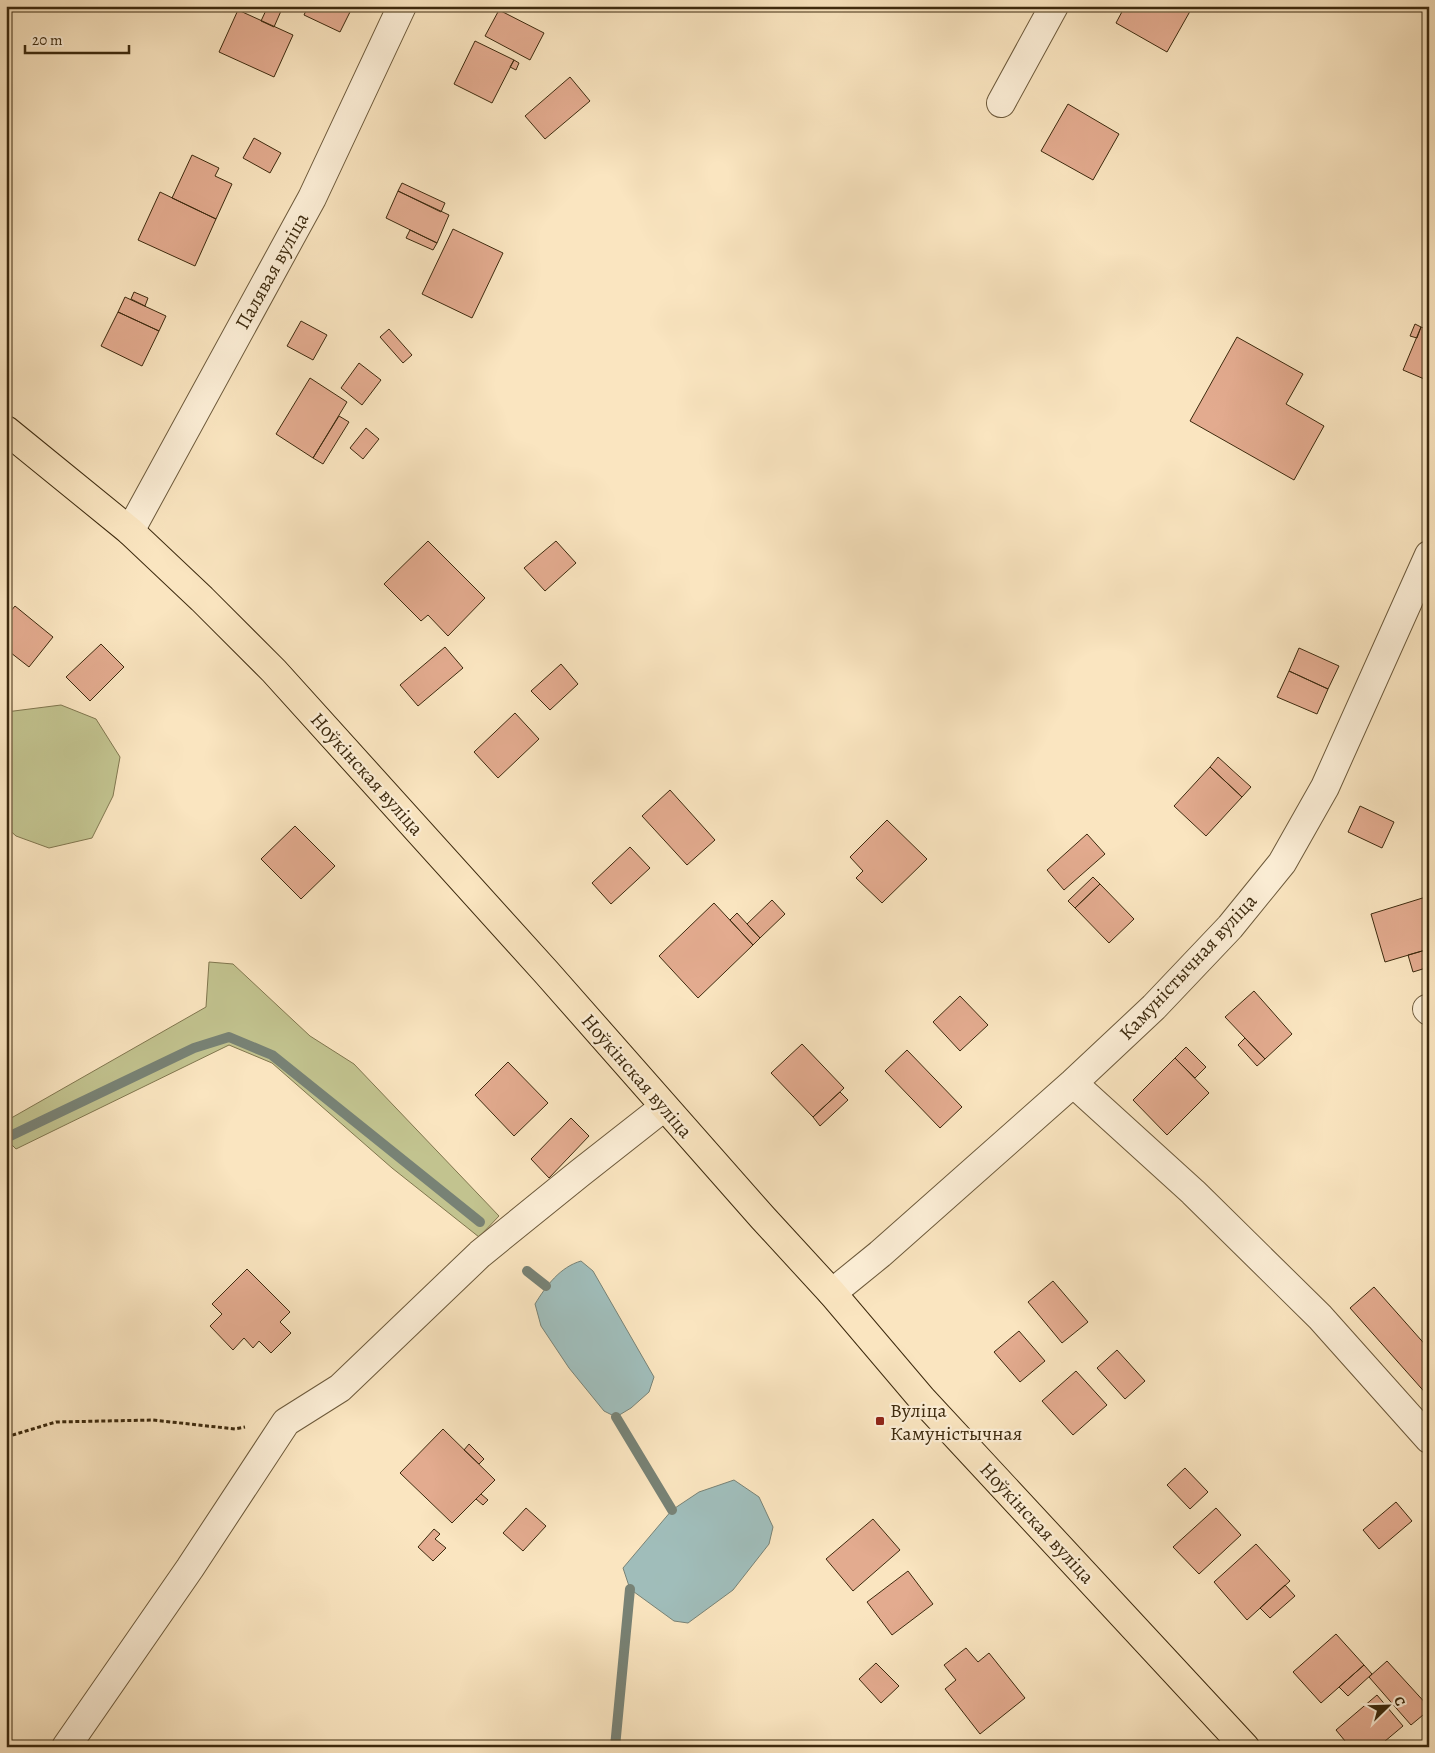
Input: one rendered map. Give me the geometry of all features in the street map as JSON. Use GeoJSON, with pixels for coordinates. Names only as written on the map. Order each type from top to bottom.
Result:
{"type":"FeatureCollection","features":[{"type":"Feature","properties":{"kind":"main road","name":"Ноўкінская вуліца"},"geometry":{"type":"LineString","coordinates":[[6,430],[130,531],[274,671],[832,1292],[922,1399],[1245,1747]]}},
{"type":"Feature","properties":{"kind":"street","name":"Палявая вуліца"},"geometry":{"type":"LineString","coordinates":[[130,531],[312,198],[402,6]]}},
{"type":"Feature","properties":{"kind":"street"},"geometry":{"type":"LineString","coordinates":[[1000,103],[1054,6]]}},
{"type":"Feature","properties":{"kind":"street","name":"Камуністычная вуліца"},"geometry":{"type":"LineString","coordinates":[[832,1292],[887,1247],[1073,1083],[1154,1007],[1218,940],[1282,863],[1325,788],[1429,555]]}},
{"type":"Feature","properties":{"kind":"street"},"geometry":{"type":"LineString","coordinates":[[1073,1083],[1193,1192],[1320,1317],[1429,1439]]}},
{"type":"Feature","properties":{"kind":"street"},"geometry":{"type":"LineString","coordinates":[[66,1747],[190,1568],[286,1422],[340,1388],[480,1254],[664,1107]]}},
{"type":"Feature","properties":{"kind":"path"},"geometry":{"type":"LineString","coordinates":[[6,1437],[56,1422],[153,1420],[235,1429],[286,1422]]}},
{"type":"Feature","properties":{"kind":"green space"},"geometry":{"type":"Polygon","coordinates":[[[61,705],[96,719],[120,757],[113,796],[92,838],[49,848],[16,836],[6,827],[6,712],[61,705]]]}},
{"type":"Feature","properties":{"kind":"green space"},"geometry":{"type":"Polygon","coordinates":[[[209,962],[233,964],[310,1036],[354,1064],[499,1216],[479,1237],[392,1168],[272,1063],[229,1045],[16,1149],[6,1139],[6,1121],[206,1007],[209,962]]]}},
{"type":"Feature","properties":{"kind":"water"},"geometry":{"type":"Polygon","coordinates":[[[581,1261],[593,1271],[654,1377],[649,1392],[631,1408],[616,1417],[604,1411],[569,1368],[541,1326],[535,1304],[560,1272],[581,1261]]]}},
{"type":"Feature","properties":{"kind":"water"},"geometry":{"type":"Polygon","coordinates":[[[734,1480],[759,1497],[773,1527],[769,1544],[733,1590],[688,1623],[674,1621],[630,1589],[623,1568],[672,1510],[699,1492],[734,1480]]]}},
{"type":"Feature","properties":{"kind":"building"},"geometry":{"type":"Polygon","coordinates":[[[268,6],[281,11],[274,27],[261,21],[268,6]]]}},
{"type":"Feature","properties":{"kind":"building"},"geometry":{"type":"Polygon","coordinates":[[[308,6],[349,6],[352,8],[340,32],[304,15],[308,6]]]}},
{"type":"Feature","properties":{"kind":"building"},"geometry":{"type":"Polygon","coordinates":[[[1125,6],[1193,6],[1167,52],[1116,23],[1125,6]]]}},
{"type":"Feature","properties":{"kind":"building"},"geometry":{"type":"Polygon","coordinates":[[[238,10],[293,35],[274,77],[219,52],[238,10]]]}},
{"type":"Feature","properties":{"kind":"building"},"geometry":{"type":"Polygon","coordinates":[[[499,10],[544,33],[530,60],[485,36],[499,10]]]}},
{"type":"Feature","properties":{"kind":"building"},"geometry":{"type":"Polygon","coordinates":[[[475,41],[514,60],[492,103],[454,84],[475,41]]]}},
{"type":"Feature","properties":{"kind":"building"},"geometry":{"type":"Polygon","coordinates":[[[514,60],[519,63],[516,70],[510,67],[514,60]]]}},
{"type":"Feature","properties":{"kind":"building"},"geometry":{"type":"Polygon","coordinates":[[[570,77],[590,101],[545,139],[525,116],[570,77]]]}},
{"type":"Feature","properties":{"kind":"building"},"geometry":{"type":"Polygon","coordinates":[[[1068,104],[1119,134],[1093,180],[1041,151],[1068,104]]]}},
{"type":"Feature","properties":{"kind":"building"},"geometry":{"type":"Polygon","coordinates":[[[254,138],[281,153],[270,173],[243,158],[254,138]]]}},
{"type":"Feature","properties":{"kind":"building"},"geometry":{"type":"Polygon","coordinates":[[[192,155],[219,168],[215,176],[232,184],[216,219],[172,198],[192,155]]]}},
{"type":"Feature","properties":{"kind":"building"},"geometry":{"type":"Polygon","coordinates":[[[402,183],[445,203],[441,212],[398,191],[402,183]]]}},
{"type":"Feature","properties":{"kind":"building"},"geometry":{"type":"Polygon","coordinates":[[[398,191],[449,215],[437,243],[386,218],[398,191]]]}},
{"type":"Feature","properties":{"kind":"building"},"geometry":{"type":"Polygon","coordinates":[[[160,192],[216,219],[195,266],[138,240],[160,192]]]}},
{"type":"Feature","properties":{"kind":"building"},"geometry":{"type":"Polygon","coordinates":[[[453,229],[503,253],[472,318],[422,294],[453,229]]]}},
{"type":"Feature","properties":{"kind":"building"},"geometry":{"type":"Polygon","coordinates":[[[410,230],[437,243],[433,250],[406,238],[410,230]]]}},
{"type":"Feature","properties":{"kind":"building"},"geometry":{"type":"Polygon","coordinates":[[[134,292],[148,298],[145,306],[131,299],[134,292]]]}},
{"type":"Feature","properties":{"kind":"building"},"geometry":{"type":"Polygon","coordinates":[[[125,297],[166,316],[159,331],[118,312],[125,297]]]}},
{"type":"Feature","properties":{"kind":"building"},"geometry":{"type":"Polygon","coordinates":[[[118,312],[159,331],[142,366],[101,346],[118,312]]]}},
{"type":"Feature","properties":{"kind":"building"},"geometry":{"type":"Polygon","coordinates":[[[301,321],[327,335],[313,360],[287,346],[301,321]]]}},
{"type":"Feature","properties":{"kind":"building"},"geometry":{"type":"Polygon","coordinates":[[[1415,324],[1421,327],[1417,338],[1410,336],[1415,324]]]}},
{"type":"Feature","properties":{"kind":"building"},"geometry":{"type":"Polygon","coordinates":[[[1421,327],[1429,330],[1429,381],[1403,370],[1421,327]]]}},
{"type":"Feature","properties":{"kind":"building"},"geometry":{"type":"Polygon","coordinates":[[[389,329],[412,355],[403,363],[380,337],[389,329]]]}},
{"type":"Feature","properties":{"kind":"building"},"geometry":{"type":"Polygon","coordinates":[[[1237,337],[1303,374],[1286,404],[1324,426],[1294,480],[1190,421],[1237,337]]]}},
{"type":"Feature","properties":{"kind":"building"},"geometry":{"type":"Polygon","coordinates":[[[359,363],[381,380],[362,405],[341,388],[359,363]]]}},
{"type":"Feature","properties":{"kind":"building"},"geometry":{"type":"Polygon","coordinates":[[[310,378],[347,402],[313,458],[276,434],[310,378]]]}},
{"type":"Feature","properties":{"kind":"building"},"geometry":{"type":"Polygon","coordinates":[[[339,416],[349,422],[323,464],[313,458],[339,416]]]}},
{"type":"Feature","properties":{"kind":"building"},"geometry":{"type":"Polygon","coordinates":[[[366,428],[379,439],[363,459],[350,448],[366,428]]]}},
{"type":"Feature","properties":{"kind":"building"},"geometry":{"type":"Polygon","coordinates":[[[428,541],[485,598],[448,636],[428,615],[421,621],[384,584],[428,541]]]}},
{"type":"Feature","properties":{"kind":"building"},"geometry":{"type":"Polygon","coordinates":[[[556,541],[576,563],[545,591],[524,568],[556,541]]]}},
{"type":"Feature","properties":{"kind":"building"},"geometry":{"type":"Polygon","coordinates":[[[15,606],[53,637],[29,667],[6,649],[6,617],[15,606]]]}},
{"type":"Feature","properties":{"kind":"building"},"geometry":{"type":"Polygon","coordinates":[[[101,644],[124,667],[90,701],[66,677],[101,644]]]}},
{"type":"Feature","properties":{"kind":"building"},"geometry":{"type":"Polygon","coordinates":[[[445,647],[463,668],[418,706],[400,685],[445,647]]]}},
{"type":"Feature","properties":{"kind":"building"},"geometry":{"type":"Polygon","coordinates":[[[1299,648],[1339,666],[1328,689],[1289,671],[1299,648]]]}},
{"type":"Feature","properties":{"kind":"building"},"geometry":{"type":"Polygon","coordinates":[[[561,664],[578,684],[550,710],[531,691],[561,664]]]}},
{"type":"Feature","properties":{"kind":"building"},"geometry":{"type":"Polygon","coordinates":[[[1289,671],[1328,689],[1317,714],[1277,697],[1289,671]]]}},
{"type":"Feature","properties":{"kind":"building"},"geometry":{"type":"Polygon","coordinates":[[[515,713],[539,739],[498,778],[474,752],[515,713]]]}},
{"type":"Feature","properties":{"kind":"building"},"geometry":{"type":"Polygon","coordinates":[[[1218,757],[1251,787],[1242,797],[1210,767],[1218,757]]]}},
{"type":"Feature","properties":{"kind":"building"},"geometry":{"type":"Polygon","coordinates":[[[1210,767],[1242,797],[1206,836],[1174,806],[1210,767]]]}},
{"type":"Feature","properties":{"kind":"building"},"geometry":{"type":"Polygon","coordinates":[[[670,790],[715,840],[687,865],[642,816],[670,790]]]}},
{"type":"Feature","properties":{"kind":"building"},"geometry":{"type":"Polygon","coordinates":[[[1360,806],[1394,822],[1382,848],[1348,832],[1360,806]]]}},
{"type":"Feature","properties":{"kind":"building"},"geometry":{"type":"Polygon","coordinates":[[[887,820],[927,859],[882,903],[856,878],[863,871],[850,857],[887,820]]]}},
{"type":"Feature","properties":{"kind":"building"},"geometry":{"type":"Polygon","coordinates":[[[295,826],[335,866],[301,899],[261,859],[295,826]]]}},
{"type":"Feature","properties":{"kind":"building"},"geometry":{"type":"Polygon","coordinates":[[[1087,834],[1105,854],[1064,890],[1047,870],[1087,834]]]}},
{"type":"Feature","properties":{"kind":"building"},"geometry":{"type":"Polygon","coordinates":[[[630,847],[650,868],[611,904],[592,883],[630,847]]]}},
{"type":"Feature","properties":{"kind":"building"},"geometry":{"type":"Polygon","coordinates":[[[1093,877],[1100,884],[1075,908],[1068,901],[1093,877]]]}},
{"type":"Feature","properties":{"kind":"building"},"geometry":{"type":"Polygon","coordinates":[[[1100,884],[1134,919],[1109,943],[1075,908],[1100,884]]]}},
{"type":"Feature","properties":{"kind":"building"},"geometry":{"type":"Polygon","coordinates":[[[1429,896],[1429,949],[1385,962],[1371,914],[1429,896]]]}},
{"type":"Feature","properties":{"kind":"building"},"geometry":{"type":"Polygon","coordinates":[[[772,900],[785,914],[760,938],[747,924],[772,900]]]}},
{"type":"Feature","properties":{"kind":"building"},"geometry":{"type":"Polygon","coordinates":[[[714,903],[753,945],[698,998],[659,956],[714,903]]]}},
{"type":"Feature","properties":{"kind":"building"},"geometry":{"type":"Polygon","coordinates":[[[737,913],[760,938],[753,945],[730,920],[737,913]]]}},
{"type":"Feature","properties":{"kind":"building"},"geometry":{"type":"Polygon","coordinates":[[[1429,949],[1429,967],[1413,972],[1408,955],[1429,949]]]}},
{"type":"Feature","properties":{"kind":"building"},"geometry":{"type":"Polygon","coordinates":[[[1254,991],[1292,1034],[1265,1059],[1225,1017],[1254,991]]]}},
{"type":"Feature","properties":{"kind":"building"},"geometry":{"type":"Polygon","coordinates":[[[960,996],[988,1025],[960,1051],[933,1022],[960,996]]]}},
{"type":"Feature","properties":{"kind":"building"},"geometry":{"type":"Polygon","coordinates":[[[1245,1038],[1265,1059],[1257,1066],[1238,1045],[1245,1038]]]}},
{"type":"Feature","properties":{"kind":"building"},"geometry":{"type":"Polygon","coordinates":[[[802,1044],[844,1088],[813,1117],[771,1073],[802,1044]]]}},
{"type":"Feature","properties":{"kind":"building"},"geometry":{"type":"Polygon","coordinates":[[[1186,1047],[1206,1067],[1195,1078],[1175,1058],[1186,1047]]]}},
{"type":"Feature","properties":{"kind":"building"},"geometry":{"type":"Polygon","coordinates":[[[907,1050],[962,1107],[940,1128],[885,1071],[907,1050]]]}},
{"type":"Feature","properties":{"kind":"building"},"geometry":{"type":"Polygon","coordinates":[[[1175,1058],[1209,1093],[1167,1135],[1133,1100],[1175,1058]]]}},
{"type":"Feature","properties":{"kind":"building"},"geometry":{"type":"Polygon","coordinates":[[[508,1062],[548,1103],[514,1136],[475,1095],[508,1062]]]}},
{"type":"Feature","properties":{"kind":"building"},"geometry":{"type":"Polygon","coordinates":[[[840,1092],[848,1100],[820,1126],[813,1117],[840,1092]]]}},
{"type":"Feature","properties":{"kind":"building"},"geometry":{"type":"Polygon","coordinates":[[[571,1118],[589,1136],[549,1178],[531,1159],[571,1118]]]}},
{"type":"Feature","properties":{"kind":"building"},"geometry":{"type":"Polygon","coordinates":[[[247,1269],[290,1312],[280,1322],[291,1333],[271,1353],[259,1341],[253,1348],[244,1338],[233,1350],[210,1326],[222,1314],[212,1304],[247,1269]]]}},
{"type":"Feature","properties":{"kind":"building"},"geometry":{"type":"Polygon","coordinates":[[[1053,1281],[1088,1322],[1062,1343],[1028,1302],[1053,1281]]]}},
{"type":"Feature","properties":{"kind":"building"},"geometry":{"type":"Polygon","coordinates":[[[1374,1287],[1429,1349],[1429,1397],[1350,1308],[1374,1287]]]}},
{"type":"Feature","properties":{"kind":"building"},"geometry":{"type":"Polygon","coordinates":[[[1019,1331],[1045,1361],[1020,1382],[994,1352],[1019,1331]]]}},
{"type":"Feature","properties":{"kind":"building"},"geometry":{"type":"Polygon","coordinates":[[[1117,1350],[1145,1381],[1125,1399],[1097,1368],[1117,1350]]]}},
{"type":"Feature","properties":{"kind":"building"},"geometry":{"type":"Polygon","coordinates":[[[1076,1371],[1107,1405],[1073,1435],[1042,1401],[1076,1371]]]}},
{"type":"Feature","properties":{"kind":"building"},"geometry":{"type":"Polygon","coordinates":[[[443,1429],[495,1480],[452,1523],[400,1473],[443,1429]]]}},
{"type":"Feature","properties":{"kind":"building"},"geometry":{"type":"Polygon","coordinates":[[[469,1444],[484,1459],[479,1464],[464,1450],[469,1444]]]}},
{"type":"Feature","properties":{"kind":"building"},"geometry":{"type":"Polygon","coordinates":[[[1185,1468],[1208,1492],[1190,1509],[1167,1485],[1185,1468]]]}},
{"type":"Feature","properties":{"kind":"building"},"geometry":{"type":"Polygon","coordinates":[[[481,1494],[488,1500],[483,1505],[476,1499],[481,1494]]]}},
{"type":"Feature","properties":{"kind":"building"},"geometry":{"type":"Polygon","coordinates":[[[1396,1502],[1412,1521],[1379,1549],[1363,1530],[1396,1502]]]}},
{"type":"Feature","properties":{"kind":"building"},"geometry":{"type":"Polygon","coordinates":[[[526,1508],[546,1526],[523,1551],[503,1533],[526,1508]]]}},
{"type":"Feature","properties":{"kind":"building"},"geometry":{"type":"Polygon","coordinates":[[[1216,1508],[1241,1535],[1199,1574],[1173,1547],[1216,1508]]]}},
{"type":"Feature","properties":{"kind":"building"},"geometry":{"type":"Polygon","coordinates":[[[873,1519],[900,1550],[853,1591],[826,1559],[873,1519]]]}},
{"type":"Feature","properties":{"kind":"building"},"geometry":{"type":"Polygon","coordinates":[[[434,1529],[440,1534],[435,1539],[446,1548],[433,1561],[418,1547],[434,1529]]]}},
{"type":"Feature","properties":{"kind":"building"},"geometry":{"type":"Polygon","coordinates":[[[1256,1544],[1290,1581],[1247,1620],[1214,1582],[1256,1544]]]}},
{"type":"Feature","properties":{"kind":"building"},"geometry":{"type":"Polygon","coordinates":[[[908,1571],[933,1604],[892,1635],[867,1602],[908,1571]]]}},
{"type":"Feature","properties":{"kind":"building"},"geometry":{"type":"Polygon","coordinates":[[[1285,1585],[1295,1596],[1270,1618],[1260,1608],[1285,1585]]]}},
{"type":"Feature","properties":{"kind":"building"},"geometry":{"type":"Polygon","coordinates":[[[1336,1634],[1364,1665],[1321,1703],[1293,1672],[1336,1634]]]}},
{"type":"Feature","properties":{"kind":"building"},"geometry":{"type":"Polygon","coordinates":[[[966,1648],[978,1662],[989,1653],[1025,1698],[980,1734],[945,1689],[956,1680],[944,1665],[966,1648]]]}},
{"type":"Feature","properties":{"kind":"building"},"geometry":{"type":"Polygon","coordinates":[[[1387,1661],[1429,1707],[1429,1710],[1411,1725],[1369,1677],[1387,1661]]]}},
{"type":"Feature","properties":{"kind":"building"},"geometry":{"type":"Polygon","coordinates":[[[876,1663],[899,1686],[881,1703],[859,1679],[876,1663]]]}},
{"type":"Feature","properties":{"kind":"building"},"geometry":{"type":"Polygon","coordinates":[[[1364,1665],[1372,1674],[1348,1696],[1339,1687],[1364,1665]]]}},
{"type":"Feature","properties":{"kind":"building"},"geometry":{"type":"Polygon","coordinates":[[[1377,1695],[1403,1726],[1378,1747],[1350,1747],[1336,1730],[1377,1695]]]}},
{"type":"Feature","properties":{"kind":"waterway"},"geometry":{"type":"LineString","coordinates":[[6,1138],[194,1048],[229,1037],[272,1055],[480,1222]]}},
{"type":"Feature","properties":{"kind":"waterway"},"geometry":{"type":"LineString","coordinates":[[527,1271],[546,1286]]}},
{"type":"Feature","properties":{"kind":"waterway"},"geometry":{"type":"LineString","coordinates":[[616,1417],[672,1510]]}},
{"type":"Feature","properties":{"kind":"waterway"},"geometry":{"type":"LineString","coordinates":[[615,1747],[630,1589]]}},
{"type":"Feature","properties":{"kind":"place","name":"Вуліца Камуністычная"},"geometry":{"type":"Point","coordinates":[880,1421]}}]}
